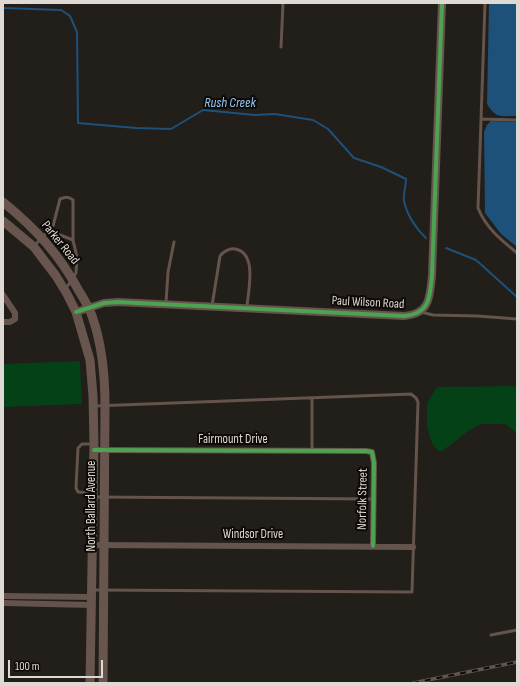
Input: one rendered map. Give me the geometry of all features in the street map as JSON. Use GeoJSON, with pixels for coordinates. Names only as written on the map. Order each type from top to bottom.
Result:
{"type":"FeatureCollection","features":[{"type":"Feature","properties":{"kind":"main road","name":"Parker Road"},"geometry":{"type":"LineString","coordinates":[[3,202],[45,236],[73,279],[88,307]]}},
{"type":"Feature","properties":{"kind":"main road","name":"Parker Road"},"geometry":{"type":"LineString","coordinates":[[3,221],[34,247],[56,276],[76,312]]}},
{"type":"Feature","properties":{"kind":"main road","name":"North Ballard Avenue"},"geometry":{"type":"LineString","coordinates":[[88,307],[92,317],[99,347],[104,384],[105,406],[103,683]]}},
{"type":"Feature","properties":{"kind":"main road","name":"North Ballard Avenue"},"geometry":{"type":"LineString","coordinates":[[76,312],[90,360],[93,406],[93,545],[90,683]]}},
{"type":"Feature","properties":{"kind":"street","name":"Paul Wilson Road"},"geometry":{"type":"LineString","coordinates":[[76,312],[104,303],[118,302],[166,303],[404,316],[420,312],[426,306],[428,301],[432,275],[442,3]]}},
{"type":"Feature","properties":{"kind":"street"},"geometry":{"type":"LineString","coordinates":[[3,295],[16,313],[15,319],[10,322],[3,322]]}},
{"type":"Feature","properties":{"kind":"street","name":"Fairmount Drive"},"geometry":{"type":"LineString","coordinates":[[94,447],[105,450],[372,452]]}},
{"type":"Feature","properties":{"kind":"street","name":"Norfolk Street"},"geometry":{"type":"LineString","coordinates":[[372,452],[374,463],[372,546]]}},
{"type":"Feature","properties":{"kind":"street","name":"Windsor Drive"},"geometry":{"type":"LineString","coordinates":[[93,545],[413,547]]}},
{"type":"Feature","properties":{"kind":"street"},"geometry":{"type":"LineString","coordinates":[[3,596],[92,597]]}},
{"type":"Feature","properties":{"kind":"street"},"geometry":{"type":"LineString","coordinates":[[3,603],[92,597]]}},
{"type":"Feature","properties":{"kind":"lane"},"geometry":{"type":"LineString","coordinates":[[281,47],[283,3]]}},
{"type":"Feature","properties":{"kind":"lane"},"geometry":{"type":"LineString","coordinates":[[485,3],[478,208],[482,218],[497,237],[517,253]]}},
{"type":"Feature","properties":{"kind":"lane"},"geometry":{"type":"LineString","coordinates":[[481,119],[517,120]]}},
{"type":"Feature","properties":{"kind":"lane"},"geometry":{"type":"LineString","coordinates":[[34,247],[53,226],[60,199],[66,196],[73,200],[73,240],[77,257],[76,273],[65,290]]}},
{"type":"Feature","properties":{"kind":"lane"},"geometry":{"type":"LineString","coordinates":[[45,236],[55,233],[73,240]]}},
{"type":"Feature","properties":{"kind":"lane"},"geometry":{"type":"LineString","coordinates":[[166,303],[168,272],[174,242]]}},
{"type":"Feature","properties":{"kind":"lane"},"geometry":{"type":"LineString","coordinates":[[212,306],[220,256],[224,251],[234,248],[243,252],[249,262],[251,270],[246,307]]}},
{"type":"Feature","properties":{"kind":"lane"},"geometry":{"type":"LineString","coordinates":[[420,312],[434,315],[517,318]]}},
{"type":"Feature","properties":{"kind":"lane"},"geometry":{"type":"LineString","coordinates":[[92,597],[104,590],[412,592],[418,402],[411,394],[93,406]]}},
{"type":"Feature","properties":{"kind":"lane"},"geometry":{"type":"LineString","coordinates":[[312,398],[312,451]]}},
{"type":"Feature","properties":{"kind":"lane"},"geometry":{"type":"LineString","coordinates":[[94,447],[82,444],[78,448],[76,488],[78,492],[105,497],[374,499]]}},
{"type":"Feature","properties":{"kind":"lane"},"geometry":{"type":"LineString","coordinates":[[491,635],[517,630]]}},
{"type":"Feature","properties":{"kind":"green space"},"geometry":{"type":"Polygon","coordinates":[[[80,361],[82,404],[3,407],[3,364],[80,361]]]}},
{"type":"Feature","properties":{"kind":"green space"},"geometry":{"type":"Polygon","coordinates":[[[517,386],[517,433],[505,424],[481,424],[468,431],[440,452],[433,445],[427,428],[427,403],[437,387],[517,386]]]}},
{"type":"Feature","properties":{"kind":"water"},"geometry":{"type":"Polygon","coordinates":[[[489,3],[517,3],[517,116],[499,116],[490,109],[487,104],[489,3]]]}},
{"type":"Feature","properties":{"kind":"water"},"geometry":{"type":"Polygon","coordinates":[[[491,121],[517,122],[517,247],[501,234],[485,213],[484,132],[487,125],[491,121]]]}},
{"type":"Feature","properties":{"kind":"waterway","name":"Rush Creek"},"geometry":{"type":"LineString","coordinates":[[3,8],[61,10],[70,16],[77,32],[78,123],[136,128],[171,129],[203,110],[255,115],[275,114],[313,120],[328,129],[354,158],[381,167],[406,179],[404,198],[405,206],[412,221],[426,238]]}},
{"type":"Feature","properties":{"kind":"waterway","name":"Rush Creek"},"geometry":{"type":"LineString","coordinates":[[446,248],[476,260],[517,297]]}},
{"type":"Feature","properties":{"kind":"railway"},"geometry":{"type":"LineString","coordinates":[[413,683],[517,662]]}},
{"type":"Feature","properties":{"kind":"cycle path"},"geometry":{"type":"LineString","coordinates":[[76,312],[104,303],[118,302],[404,316],[413,315],[424,308],[429,297],[432,275],[442,3]]}},
{"type":"Feature","properties":{"kind":"cycle path"},"geometry":{"type":"LineString","coordinates":[[94,450],[372,452],[374,463],[373,546]]}}]}
